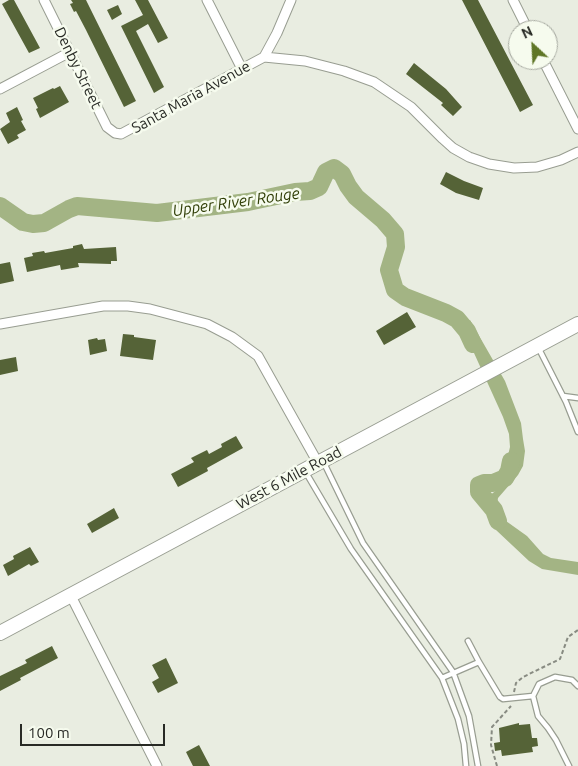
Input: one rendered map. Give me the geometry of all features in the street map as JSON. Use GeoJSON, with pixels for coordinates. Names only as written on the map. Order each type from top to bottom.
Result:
{"type":"FeatureCollection","features":[{"type":"Feature","properties":{"kind":"main road","name":"West 6 Mile Road"},"geometry":{"type":"LineString","coordinates":[[0,633],[578,324]]}},
{"type":"Feature","properties":{"kind":"street","name":"Denby Street"},"geometry":{"type":"LineString","coordinates":[[44,0],[107,127],[115,133]]}},
{"type":"Feature","properties":{"kind":"street"},"geometry":{"type":"LineString","coordinates":[[207,0],[242,69]]}},
{"type":"Feature","properties":{"kind":"street","name":"Santa Maria Avenue"},"geometry":{"type":"LineString","coordinates":[[115,133],[126,132],[264,57],[291,0]]}},
{"type":"Feature","properties":{"kind":"street"},"geometry":{"type":"LineString","coordinates":[[513,0],[523,20]]}},
{"type":"Feature","properties":{"kind":"street"},"geometry":{"type":"LineString","coordinates":[[0,89],[70,52]]}},
{"type":"Feature","properties":{"kind":"street"},"geometry":{"type":"LineString","coordinates":[[264,57],[305,61],[344,71],[374,82],[411,107],[453,148],[469,157],[489,164],[514,168],[537,167],[561,160],[578,152]]}},
{"type":"Feature","properties":{"kind":"street"},"geometry":{"type":"LineString","coordinates":[[548,70],[578,129]]}},
{"type":"Feature","properties":{"kind":"street"},"geometry":{"type":"LineString","coordinates":[[0,324],[104,306],[128,306],[150,309],[207,324],[232,337],[258,356],[320,462]]}},
{"type":"Feature","properties":{"kind":"street"},"geometry":{"type":"LineString","coordinates":[[70,594],[157,766]]}},
{"type":"Feature","properties":{"kind":"lane"},"geometry":{"type":"LineString","coordinates":[[537,346],[563,396],[578,432]]}},
{"type":"Feature","properties":{"kind":"lane"},"geometry":{"type":"LineString","coordinates":[[563,396],[578,398]]}},
{"type":"Feature","properties":{"kind":"lane"},"geometry":{"type":"LineString","coordinates":[[320,462],[363,543],[453,672],[469,716],[478,766]]}},
{"type":"Feature","properties":{"kind":"lane"},"geometry":{"type":"LineString","coordinates":[[305,470],[351,549],[442,678],[458,719],[464,744],[466,766]]}},
{"type":"Feature","properties":{"kind":"lane"},"geometry":{"type":"LineString","coordinates":[[351,549],[363,543]]}},
{"type":"Feature","properties":{"kind":"lane"},"geometry":{"type":"LineString","coordinates":[[468,641],[497,694],[503,699],[533,696]]}},
{"type":"Feature","properties":{"kind":"lane"},"geometry":{"type":"LineString","coordinates":[[442,678],[479,662]]}},
{"type":"Feature","properties":{"kind":"lane"},"geometry":{"type":"LineString","coordinates":[[569,766],[552,734],[538,716],[533,696],[539,684],[555,677],[572,680],[578,686]]}},
{"type":"Feature","properties":{"kind":"shaded area"},"geometry":{"type":"Polygon","coordinates":[[[470,320],[505,381],[521,423],[525,451],[523,466],[518,475],[498,498],[497,505],[500,513],[506,521],[527,536],[543,554],[551,558],[578,562],[578,575],[542,569],[529,561],[496,530],[489,512],[484,506],[489,496],[498,489],[510,447],[509,434],[503,417],[474,353],[459,327],[470,320]]]}},
{"type":"Feature","properties":{"kind":"building"},"geometry":{"type":"Polygon","coordinates":[[[9,0],[14,0],[40,48],[29,53],[2,4],[9,0]]]}},
{"type":"Feature","properties":{"kind":"building"},"geometry":{"type":"Polygon","coordinates":[[[71,0],[86,0],[136,101],[124,107],[86,30],[70,4],[73,3],[71,0]]]}},
{"type":"Feature","properties":{"kind":"building"},"geometry":{"type":"Polygon","coordinates":[[[135,0],[148,0],[168,38],[158,43],[148,24],[136,31],[164,87],[154,93],[121,26],[143,15],[135,0]]]}},
{"type":"Feature","properties":{"kind":"building"},"geometry":{"type":"Polygon","coordinates":[[[462,0],[478,0],[508,57],[508,70],[515,70],[533,105],[520,112],[462,0]]]}},
{"type":"Feature","properties":{"kind":"building"},"geometry":{"type":"Polygon","coordinates":[[[118,5],[122,14],[112,20],[107,10],[118,5]]]}},
{"type":"Feature","properties":{"kind":"building"},"geometry":{"type":"Polygon","coordinates":[[[414,63],[446,89],[462,107],[453,116],[441,105],[443,103],[406,74],[414,63]]]}},
{"type":"Feature","properties":{"kind":"building"},"geometry":{"type":"Polygon","coordinates":[[[60,86],[69,102],[40,118],[33,98],[60,86]]]}},
{"type":"Feature","properties":{"kind":"building"},"geometry":{"type":"Polygon","coordinates":[[[17,107],[26,130],[17,135],[19,138],[8,144],[0,129],[10,122],[6,113],[17,107]]]}},
{"type":"Feature","properties":{"kind":"building"},"geometry":{"type":"Polygon","coordinates":[[[446,172],[483,188],[479,200],[456,193],[440,184],[446,172]]]}},
{"type":"Feature","properties":{"kind":"building"},"geometry":{"type":"Polygon","coordinates":[[[82,244],[84,249],[116,247],[117,261],[111,261],[111,264],[78,263],[79,267],[61,270],[60,265],[27,272],[24,258],[33,256],[32,253],[44,251],[45,253],[73,248],[73,246],[82,244]]]}},
{"type":"Feature","properties":{"kind":"building"},"geometry":{"type":"Polygon","coordinates":[[[10,262],[14,281],[0,284],[0,264],[10,262]]]}},
{"type":"Feature","properties":{"kind":"building"},"geometry":{"type":"Polygon","coordinates":[[[407,312],[416,327],[384,345],[376,331],[407,312]]]}},
{"type":"Feature","properties":{"kind":"building"},"geometry":{"type":"Polygon","coordinates":[[[123,334],[156,340],[153,360],[120,356],[123,334]]]}},
{"type":"Feature","properties":{"kind":"building"},"geometry":{"type":"Polygon","coordinates":[[[97,338],[98,340],[105,339],[107,351],[90,355],[88,340],[97,338]]]}},
{"type":"Feature","properties":{"kind":"building"},"geometry":{"type":"Polygon","coordinates":[[[16,357],[18,371],[0,375],[0,360],[16,357]]]}},
{"type":"Feature","properties":{"kind":"building"},"geometry":{"type":"Polygon","coordinates":[[[236,436],[243,448],[207,468],[208,471],[178,487],[171,474],[194,462],[191,458],[207,450],[209,454],[222,447],[221,444],[236,436]]]}},
{"type":"Feature","properties":{"kind":"building"},"geometry":{"type":"Polygon","coordinates":[[[114,508],[119,518],[92,533],[87,524],[114,508]]]}},
{"type":"Feature","properties":{"kind":"building"},"geometry":{"type":"Polygon","coordinates":[[[30,547],[39,562],[31,566],[29,564],[8,576],[3,565],[14,559],[13,556],[30,547]]]}},
{"type":"Feature","properties":{"kind":"building"},"geometry":{"type":"Polygon","coordinates":[[[52,646],[58,658],[0,691],[0,676],[27,663],[25,660],[52,646]]]}},
{"type":"Feature","properties":{"kind":"building"},"geometry":{"type":"Polygon","coordinates":[[[166,658],[178,683],[158,693],[152,682],[159,678],[152,665],[166,658]]]}},
{"type":"Feature","properties":{"kind":"building"},"geometry":{"type":"Polygon","coordinates":[[[519,723],[519,725],[530,724],[532,738],[537,738],[538,746],[532,747],[533,752],[502,756],[501,750],[495,751],[494,743],[500,742],[499,728],[519,723]]]}},
{"type":"Feature","properties":{"kind":"building"},"geometry":{"type":"Polygon","coordinates":[[[199,745],[210,766],[193,766],[186,752],[199,745]]]}},
{"type":"Feature","properties":{"kind":"waterway","name":"Upper River Rouge"},"geometry":{"type":"LineString","coordinates":[[0,206],[23,222],[33,224],[44,223],[77,206],[157,213],[248,202],[295,192],[310,191],[319,187],[326,172],[334,168],[342,174],[356,197],[383,220],[395,234],[396,247],[389,270],[395,290],[405,297],[457,319],[467,331],[473,344]]}},
{"type":"Feature","properties":{"kind":"waterway","name":"Upper River Rouge"},"geometry":{"type":"LineString","coordinates":[[498,521],[494,510],[479,492],[479,485],[493,483],[505,478],[511,461]]}}]}
